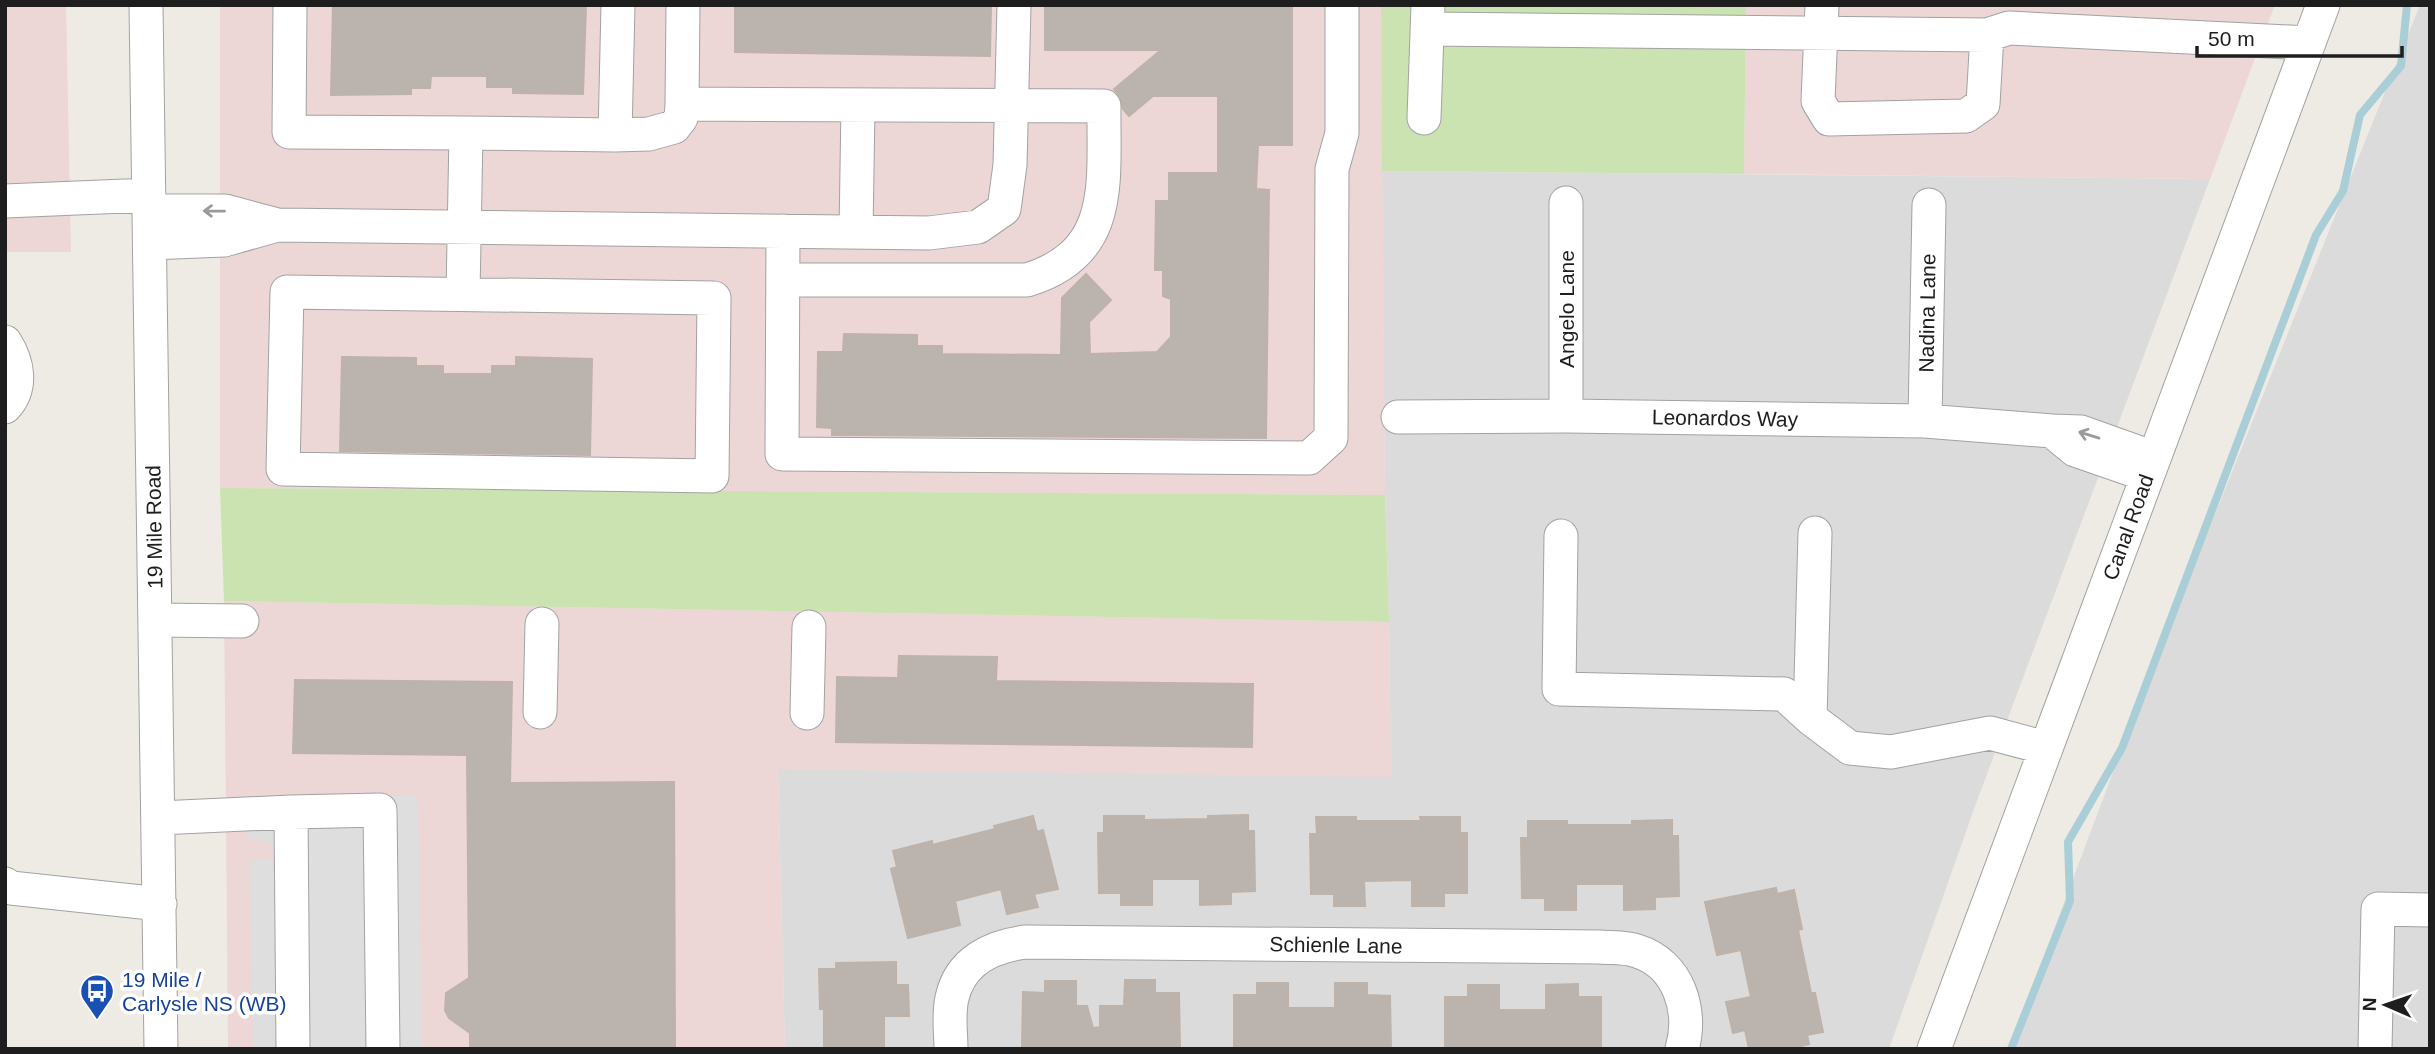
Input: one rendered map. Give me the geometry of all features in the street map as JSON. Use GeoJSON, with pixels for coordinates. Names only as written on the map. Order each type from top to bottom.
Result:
{"type":"FeatureCollection","features":[{"type":"Feature","properties":{"kind":"street","name":"19 Mile Road"},"geometry":{"type":"LineString","coordinates":[[146,5],[161,1049]]}},
{"type":"Feature","properties":{"kind":"street"},"geometry":{"type":"LineString","coordinates":[[290,5],[289,132],[615,135],[649,134],[674,127],[681,118],[683,5]]}},
{"type":"Feature","properties":{"kind":"street"},"geometry":{"type":"LineString","coordinates":[[615,135],[618,5]]}},
{"type":"Feature","properties":{"kind":"street"},"geometry":{"type":"LineString","coordinates":[[5,201],[149,216],[224,240],[277,225],[929,233],[978,227],[1004,209],[1010,165],[1014,5]]}},
{"type":"Feature","properties":{"kind":"street"},"geometry":{"type":"LineString","coordinates":[[783,231],[782,454],[1309,458],[1331,438],[1332,169],[1342,133],[1342,5]]}},
{"type":"Feature","properties":{"kind":"street","name":"Canal Road"},"geometry":{"type":"LineString","coordinates":[[1934,1049],[2323,5]]}},
{"type":"Feature","properties":{"kind":"street"},"geometry":{"type":"LineString","coordinates":[[1424,118],[1428,17],[2002,22],[2309,43]]}},
{"type":"Feature","properties":{"kind":"street"},"geometry":{"type":"LineString","coordinates":[[1821,19],[1818,101],[1829,119],[1966,116],[1983,104],[2002,22]]}},
{"type":"Feature","properties":{"kind":"street"},"geometry":{"type":"LineString","coordinates":[[682,104],[1104,106],[1102,199],[1096,224],[1083,246],[1062,265],[1045,275],[1027,280],[783,280]]}},
{"type":"Feature","properties":{"kind":"street"},"geometry":{"type":"LineString","coordinates":[[856,232],[858,106]]}},
{"type":"Feature","properties":{"kind":"street"},"geometry":{"type":"LineString","coordinates":[[463,294],[466,133]]}},
{"type":"Feature","properties":{"kind":"street","name":"Angelo Lane"},"geometry":{"type":"LineString","coordinates":[[1566,203],[1566,416]]}},
{"type":"Feature","properties":{"kind":"street","name":"Nadina Lane"},"geometry":{"type":"LineString","coordinates":[[1925,421],[1929,205]]}},
{"type":"Feature","properties":{"kind":"street"},"geometry":{"type":"LineString","coordinates":[[287,292],[463,294],[714,298],[712,476],[283,469],[287,292]]}},
{"type":"Feature","properties":{"kind":"street"},"geometry":{"type":"LineString","coordinates":[[5,342],[14,355],[18,379],[12,400],[5,407]]}},
{"type":"Feature","properties":{"kind":"street","name":"Leonardos Way"},"geometry":{"type":"LineString","coordinates":[[1398,417],[1566,416],[1925,421],[2081,432],[2150,467]]}},
{"type":"Feature","properties":{"kind":"street"},"geometry":{"type":"LineString","coordinates":[[1810,718],[1815,533]]}},
{"type":"Feature","properties":{"kind":"street"},"geometry":{"type":"LineString","coordinates":[[1561,536],[1559,689],[1784,694],[1810,718],[1850,748],[1891,752],[1990,733],[2046,748]]}},
{"type":"Feature","properties":{"kind":"street"},"geometry":{"type":"LineString","coordinates":[[156,620],[242,621]]}},
{"type":"Feature","properties":{"kind":"street"},"geometry":{"type":"LineString","coordinates":[[540,712],[542,624]]}},
{"type":"Feature","properties":{"kind":"street"},"geometry":{"type":"LineString","coordinates":[[807,713],[808,626]]}},
{"type":"Feature","properties":{"kind":"street"},"geometry":{"type":"LineString","coordinates":[[159,818],[380,810],[383,1049]]}},
{"type":"Feature","properties":{"kind":"street"},"geometry":{"type":"LineString","coordinates":[[291,812],[293,1049]]}},
{"type":"Feature","properties":{"kind":"street"},"geometry":{"type":"LineString","coordinates":[[5,884],[11,888],[160,904]]}},
{"type":"Feature","properties":{"kind":"street"},"geometry":{"type":"LineString","coordinates":[[2375,1049],[2378,909],[2430,910]]}},
{"type":"Feature","properties":{"kind":"street","name":"Schienle Lane"},"geometry":{"type":"LineString","coordinates":[[951,1049],[951,999],[958,982],[973,962],[992,949],[1026,942],[1635,950],[1656,961],[1670,975],[1683,997],[1687,1020],[1682,1049]]}},
{"type":"Feature","properties":{"kind":"shaded area"},"geometry":{"type":"Polygon","coordinates":[[[5,5],[66,5],[71,252],[5,252],[5,5]]]}},
{"type":"Feature","properties":{"kind":"shaded area"},"geometry":{"type":"Polygon","coordinates":[[[220,5],[1381,5],[1385,495],[220,488],[220,5]]]}},
{"type":"Feature","properties":{"kind":"shaded area"},"geometry":{"type":"Polygon","coordinates":[[[1746,5],[2275,5],[2210,179],[1744,174],[1746,5]]]}},
{"type":"Feature","properties":{"kind":"shaded area"},"geometry":{"type":"Polygon","coordinates":[[[2420,5],[2430,5],[2430,1049],[2009,1049],[2139,703],[2420,5]]]}},
{"type":"Feature","properties":{"kind":"shaded area"},"geometry":{"type":"Polygon","coordinates":[[[1382,171],[2210,179],[1978,798],[1889,1049],[785,1049],[778,769],[1391,776],[1382,171]]]}},
{"type":"Feature","properties":{"kind":"shaded area"},"geometry":{"type":"Polygon","coordinates":[[[224,601],[1389,622],[1391,777],[778,769],[785,1049],[228,1049],[224,601]]]}},
{"type":"Feature","properties":{"kind":"shaded area"},"geometry":{"type":"Polygon","coordinates":[[[418,795],[422,1049],[253,1049],[250,860],[276,859],[276,850],[267,841],[248,838],[246,803],[418,795]]]}},
{"type":"Feature","properties":{"kind":"green space"},"geometry":{"type":"Polygon","coordinates":[[[1381,5],[1746,5],[1744,174],[1382,171],[1381,5]]]}},
{"type":"Feature","properties":{"kind":"green space"},"geometry":{"type":"Polygon","coordinates":[[[220,488],[1385,495],[1389,622],[224,601],[220,488]]]}},
{"type":"Feature","properties":{"kind":"building"},"geometry":{"type":"Polygon","coordinates":[[[333,5],[586,5],[583,94],[513,93],[513,87],[487,87],[487,76],[431,76],[430,88],[411,88],[411,94],[331,95],[333,5]]]}},
{"type":"Feature","properties":{"kind":"building"},"geometry":{"type":"Polygon","coordinates":[[[735,5],[991,5],[990,56],[735,52],[735,5]]]}},
{"type":"Feature","properties":{"kind":"building"},"geometry":{"type":"Polygon","coordinates":[[[1045,5],[1292,5],[1292,145],[1258,145],[1256,189],[1269,190],[1266,438],[832,435],[832,428],[817,427],[818,352],[843,352],[844,334],[917,335],[917,346],[942,346],[942,354],[1061,355],[1062,298],[1086,274],[1111,300],[1089,322],[1090,354],[1157,352],[1171,337],[1171,299],[1163,296],[1163,270],[1155,270],[1156,201],[1169,201],[1169,173],[1218,173],[1218,96],[1153,96],[1129,116],[1114,89],[1161,50],[1045,50],[1045,5]]]}},
{"type":"Feature","properties":{"kind":"building"},"geometry":{"type":"Polygon","coordinates":[[[342,357],[416,358],[416,366],[443,366],[443,374],[492,374],[492,366],[516,366],[516,357],[592,359],[590,455],[340,451],[342,357]]]}},
{"type":"Feature","properties":{"kind":"building"},"geometry":{"type":"Polygon","coordinates":[[[899,656],[997,657],[996,681],[1253,684],[1252,747],[836,742],[837,677],[898,678],[899,656]]]}},
{"type":"Feature","properties":{"kind":"building"},"geometry":{"type":"Polygon","coordinates":[[[295,680],[512,682],[510,783],[674,782],[675,1049],[470,1049],[470,1033],[449,1018],[445,1010],[446,993],[469,978],[467,755],[293,753],[295,680]]]}},
{"type":"Feature","properties":{"kind":"building"},"geometry":{"type":"Polygon","coordinates":[[[1248,815],[1248,831],[1254,831],[1255,891],[1231,892],[1231,904],[1200,905],[1200,879],[1152,879],[1152,905],[1121,905],[1121,893],[1099,893],[1098,833],[1104,833],[1104,816],[1144,816],[1144,820],[1248,815]]]}},
{"type":"Feature","properties":{"kind":"building"},"geometry":{"type":"Polygon","coordinates":[[[1033,816],[1037,832],[1043,830],[1058,889],[1034,894],[1038,907],[1007,914],[1001,889],[955,901],[960,925],[908,938],[891,869],[897,867],[893,851],[932,841],[932,845],[1033,816]]]}},
{"type":"Feature","properties":{"kind":"building"},"geometry":{"type":"Polygon","coordinates":[[[1316,817],[1356,817],[1356,821],[1421,821],[1420,817],[1460,817],[1460,833],[1467,833],[1467,893],[1444,893],[1444,906],[1412,906],[1412,880],[1364,881],[1365,906],[1334,906],[1334,894],[1311,894],[1310,834],[1317,834],[1316,817]]]}},
{"type":"Feature","properties":{"kind":"building"},"geometry":{"type":"Polygon","coordinates":[[[1672,820],[1672,836],[1678,836],[1679,896],[1655,897],[1655,909],[1624,910],[1624,884],[1576,884],[1576,910],[1545,910],[1545,898],[1522,898],[1521,838],[1528,838],[1528,821],[1567,821],[1567,825],[1632,825],[1632,821],[1672,820]]]}},
{"type":"Feature","properties":{"kind":"building"},"geometry":{"type":"Polygon","coordinates":[[[1776,888],[1777,894],[1794,890],[1802,929],[1798,930],[1811,993],[1815,993],[1823,1032],[1807,1035],[1809,1044],[1790,1049],[1749,1049],[1745,1030],[1733,1033],[1726,1002],[1751,997],[1741,950],[1717,955],[1705,902],[1776,888]]]}},
{"type":"Feature","properties":{"kind":"building"},"geometry":{"type":"Polygon","coordinates":[[[896,962],[896,985],[908,985],[909,1016],[884,1016],[884,1049],[824,1049],[824,1009],[820,1009],[819,969],[836,969],[836,963],[896,962]]]}},
{"type":"Feature","properties":{"kind":"building"},"geometry":{"type":"Polygon","coordinates":[[[1125,980],[1155,980],[1155,993],[1179,993],[1180,1049],[1022,1049],[1023,992],[1045,993],[1045,981],[1076,981],[1076,1006],[1087,1006],[1093,1028],[1100,1027],[1100,1006],[1124,1006],[1125,980]]]}},
{"type":"Feature","properties":{"kind":"building"},"geometry":{"type":"Polygon","coordinates":[[[1257,983],[1288,983],[1288,1008],[1335,1008],[1335,983],[1367,983],[1367,995],[1390,996],[1391,1049],[1234,1049],[1234,995],[1257,995],[1257,983]]]}},
{"type":"Feature","properties":{"kind":"building"},"geometry":{"type":"Polygon","coordinates":[[[1578,984],[1578,997],[1601,997],[1601,1049],[1445,1049],[1445,997],[1468,997],[1468,985],[1499,985],[1499,1010],[1546,1010],[1546,985],[1578,984]]]}},
{"type":"Feature","properties":{"kind":"waterway"},"geometry":{"type":"LineString","coordinates":[[2011,1049],[2070,901],[2068,842],[2122,748],[2316,235],[2343,191],[2360,115],[2401,66],[2407,5]]}},
{"type":"Feature","properties":{"kind":"place","name":"19 Mile / Carlysle NS (WB)"},"geometry":{"type":"Point","coordinates":[97,1021]}}]}
